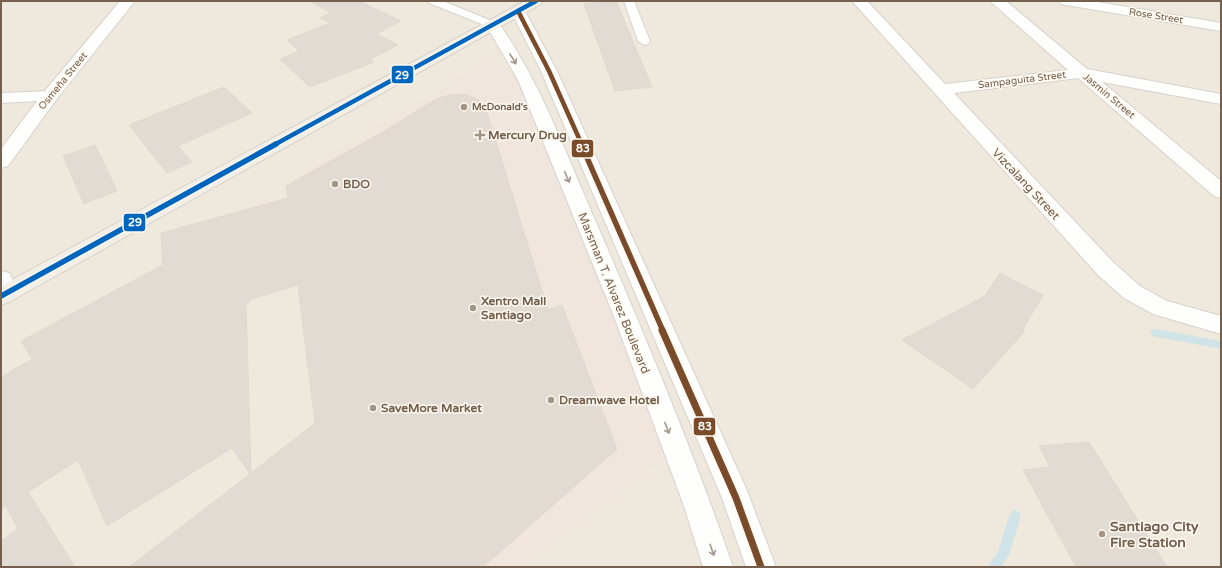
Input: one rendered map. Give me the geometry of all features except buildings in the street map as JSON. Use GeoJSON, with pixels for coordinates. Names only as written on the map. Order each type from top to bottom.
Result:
{"type":"FeatureCollection","features":[{"type":"Feature","properties":{"kind":"main road"},"geometry":{"type":"LineString","coordinates":[[3,289],[527,6]]}},
{"type":"Feature","properties":{"kind":"street","name":"Osmeña Street"},"geometry":{"type":"LineString","coordinates":[[1,162],[50,96],[128,1]]}},
{"type":"Feature","properties":{"kind":"street","name":"Vizcalang Street"},"geometry":{"type":"LineString","coordinates":[[859,1],[1106,269],[1132,292],[1161,308],[1221,326]]}},
{"type":"Feature","properties":{"kind":"street","name":"Jasmin Street"},"geometry":{"type":"LineString","coordinates":[[997,1],[1220,190]]}},
{"type":"Feature","properties":{"kind":"street","name":"Rose Street"},"geometry":{"type":"LineString","coordinates":[[1066,1],[1221,27]]}},
{"type":"Feature","properties":{"kind":"street"},"geometry":{"type":"LineString","coordinates":[[527,6],[549,70],[730,484],[761,567]]}},
{"type":"Feature","properties":{"kind":"street","name":"Marsman T. Alvarez Boulevard"},"geometry":{"type":"LineString","coordinates":[[493,25],[526,80],[624,314],[698,509],[718,567]]}},
{"type":"Feature","properties":{"kind":"street","name":"Sampaguita Street"},"geometry":{"type":"LineString","coordinates":[[942,90],[1082,73],[1221,99]]}},
{"type":"Feature","properties":{"kind":"street"},"geometry":{"type":"LineString","coordinates":[[1,98],[50,96]]}},
{"type":"Feature","properties":{"kind":"lane"},"geometry":{"type":"LineString","coordinates":[[434,1],[493,25]]}},
{"type":"Feature","properties":{"kind":"lane"},"geometry":{"type":"LineString","coordinates":[[629,1],[644,41]]}},
{"type":"Feature","properties":{"kind":"shaded area"},"geometry":{"type":"Polygon","coordinates":[[[1,1],[1221,1],[1221,567],[1,567],[1,1]]]}},
{"type":"Feature","properties":{"kind":"shaded area","name":"Xentro Mall Santiago"},"geometry":{"type":"Polygon","coordinates":[[[487,62],[507,68],[527,89],[674,449],[521,567],[371,567],[349,471],[312,167],[487,62]]]}},
{"type":"Feature","properties":{"kind":"waterway"},"geometry":{"type":"LineString","coordinates":[[1155,333],[1221,345]]}},
{"type":"Feature","properties":{"kind":"waterway"},"geometry":{"type":"LineString","coordinates":[[993,567],[1003,555],[1015,516]]}},
{"type":"Feature","properties":{"kind":"transit line","name":"29"},"geometry":{"type":"LineString","coordinates":[[1,296],[536,1]]}},
{"type":"Feature","properties":{"kind":"transit line","name":"83"},"geometry":{"type":"LineString","coordinates":[[518,11],[549,71],[736,498],[761,567]]}},
{"type":"Feature","properties":{"kind":"place","name":"McDonald's"},"geometry":{"type":"Point","coordinates":[464,107]}},
{"type":"Feature","properties":{"kind":"place","name":"Mercury Drug"},"geometry":{"type":"Point","coordinates":[480,135]}},
{"type":"Feature","properties":{"kind":"place","name":"BDO"},"geometry":{"type":"Point","coordinates":[335,184]}},
{"type":"Feature","properties":{"kind":"place","name":"Xentro Mall Santiago"},"geometry":{"type":"Point","coordinates":[473,308]}},
{"type":"Feature","properties":{"kind":"place","name":"Dreamwave Hotel"},"geometry":{"type":"Point","coordinates":[551,400]}},
{"type":"Feature","properties":{"kind":"place","name":"SaveMore Market"},"geometry":{"type":"Point","coordinates":[373,408]}},
{"type":"Feature","properties":{"kind":"place","name":"Santiago City Fire Station"},"geometry":{"type":"Point","coordinates":[1102,534]}}]}
